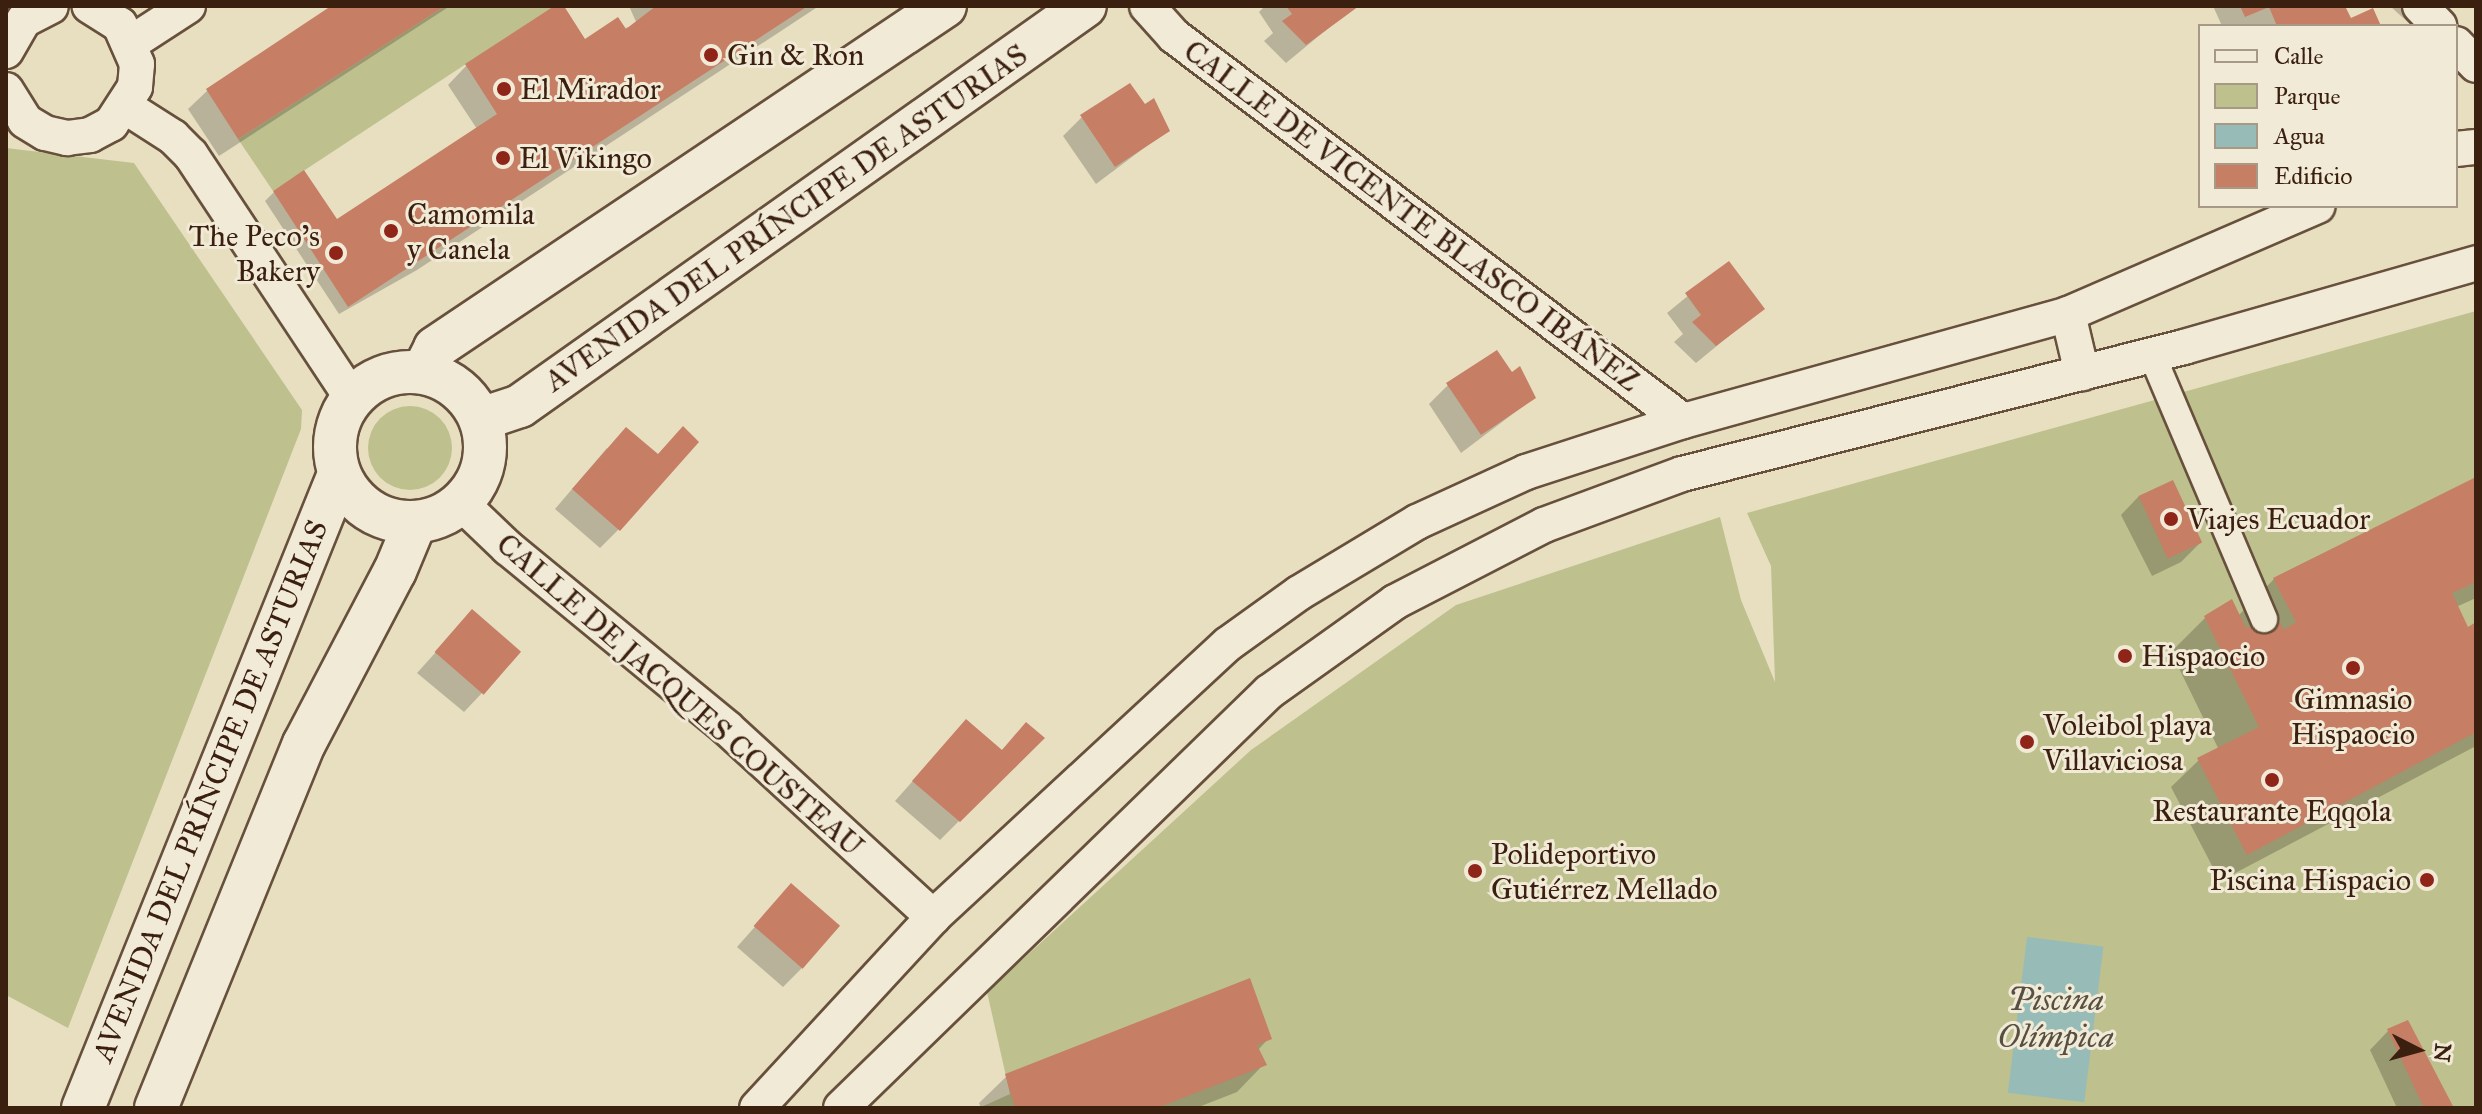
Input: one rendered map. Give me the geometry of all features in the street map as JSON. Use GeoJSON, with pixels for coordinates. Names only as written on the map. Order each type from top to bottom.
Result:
{"type":"FeatureCollection","features":[{"type":"Feature","properties":{"kind":"street"},"geometry":{"type":"LineString","coordinates":[[6,90],[25,121],[67,138],[90,135],[126,107],[135,87],[131,43],[120,25],[89,6]]}},
{"type":"Feature","properties":{"kind":"street"},"geometry":{"type":"LineString","coordinates":[[131,43],[188,6]]}},
{"type":"Feature","properties":{"kind":"street"},"geometry":{"type":"LineString","coordinates":[[423,372],[435,348],[945,6]]}},
{"type":"Feature","properties":{"kind":"street","name":"AVENIDA DEL PRÍNCIPE DE ASTURIAS"},"geometry":{"type":"LineString","coordinates":[[481,419],[520,406],[1085,6]]}},
{"type":"Feature","properties":{"kind":"street","name":"CALLE DE VICENTE BLASCO IBÁÑEZ"},"geometry":{"type":"LineString","coordinates":[[1147,6],[1174,36],[1683,421]]}},
{"type":"Feature","properties":{"kind":"street"},"geometry":{"type":"LineString","coordinates":[[2420,6],[2437,24]]}},
{"type":"Feature","properties":{"kind":"street"},"geometry":{"type":"LineString","coordinates":[[6,51],[24,20],[46,7]]}},
{"type":"Feature","properties":{"kind":"street"},"geometry":{"type":"LineString","coordinates":[[2458,46],[2476,65]]}},
{"type":"Feature","properties":{"kind":"street"},"geometry":{"type":"LineString","coordinates":[[126,107],[173,137],[191,155],[352,398]]}},
{"type":"Feature","properties":{"kind":"street"},"geometry":{"type":"LineString","coordinates":[[757,1108],[933,917],[1228,644],[1299,593],[1417,522],[1526,472],[1683,421],[2068,314],[2313,208]]}},
{"type":"Feature","properties":{"kind":"street"},"geometry":{"type":"LineString","coordinates":[[841,1108],[1269,692],[1395,602],[1544,525],[1682,474],[2152,355],[2476,263]]}},
{"type":"Feature","properties":{"kind":"street"},"geometry":{"type":"LineString","coordinates":[[2068,314],[2082,373]]}},
{"type":"Feature","properties":{"kind":"street"},"geometry":{"type":"LineString","coordinates":[[2152,355],[2264,619]]}},
{"type":"Feature","properties":{"kind":"street"},"geometry":{"type":"LineString","coordinates":[[397,372],[423,372],[447,381],[467,397],[481,419],[484,464],[462,504],[415,523],[369,511],[339,474],[336,435],[352,398],[372,382],[397,372]]}},
{"type":"Feature","properties":{"kind":"street","name":"AVENIDA DEL PRÍNCIPE DE ASTURIAS"},"geometry":{"type":"LineString","coordinates":[[83,1108],[339,474]]}},
{"type":"Feature","properties":{"kind":"street","name":"CALLE DE JACQUES COUSTEAU"},"geometry":{"type":"LineString","coordinates":[[462,504],[508,548],[727,728],[933,917]]}},
{"type":"Feature","properties":{"kind":"street"},"geometry":{"type":"LineString","coordinates":[[156,1108],[304,744],[395,571],[415,523]]}},
{"type":"Feature","properties":{"kind":"green space"},"geometry":{"type":"Polygon","coordinates":[[[445,6],[554,6],[273,191],[238,139],[445,6]]]}},
{"type":"Feature","properties":{"kind":"green space"},"geometry":{"type":"Polygon","coordinates":[[[6,148],[134,163],[302,410],[301,429],[68,1028],[6,995],[6,148]]]}},
{"type":"Feature","properties":{"kind":"green space"},"geometry":{"type":"Polygon","coordinates":[[[2476,311],[2476,1108],[979,1108],[1010,1094],[987,992],[1251,750],[1456,605],[1720,517],[1741,600],[1775,682],[1771,566],[1747,513],[2476,311]]]}},
{"type":"Feature","properties":{"kind":"green space"},"geometry":{"type":"Polygon","coordinates":[[[410,406],[426,409],[440,418],[449,432],[452,448],[449,464],[440,478],[426,487],[410,490],[394,487],[380,478],[371,464],[368,448],[371,432],[380,418],[394,409],[410,406]]]}},
{"type":"Feature","properties":{"kind":"water","name":"Piscina Olímpica"},"geometry":{"type":"Polygon","coordinates":[[[2027,937],[2103,946],[2084,1102],[2008,1093],[2027,937]]]}},
{"type":"Feature","properties":{"kind":"building"},"geometry":{"type":"Polygon","coordinates":[[[331,6],[445,6],[238,139],[206,89],[331,6]]]}},
{"type":"Feature","properties":{"kind":"building"},"geometry":{"type":"Polygon","coordinates":[[[554,6],[564,6],[585,39],[618,17],[626,29],[656,6],[808,6],[348,307],[273,191],[304,170],[337,219],[497,114],[465,64],[554,6]]]}},
{"type":"Feature","properties":{"kind":"building"},"geometry":{"type":"Polygon","coordinates":[[[1286,6],[1359,6],[1306,45],[1282,21],[1292,14],[1286,6]]]}},
{"type":"Feature","properties":{"kind":"building"},"geometry":{"type":"Polygon","coordinates":[[[2240,6],[2345,6],[2351,18],[2373,8],[2380,24],[2276,24],[2269,7],[2245,17],[2240,6]]]}},
{"type":"Feature","properties":{"kind":"building"},"geometry":{"type":"Polygon","coordinates":[[[1130,83],[1145,104],[1154,98],[1170,131],[1115,167],[1080,115],[1130,83]]]}},
{"type":"Feature","properties":{"kind":"building"},"geometry":{"type":"Polygon","coordinates":[[[1729,261],[1765,309],[1716,346],[1692,322],[1701,315],[1685,293],[1729,261]]]}},
{"type":"Feature","properties":{"kind":"building"},"geometry":{"type":"Polygon","coordinates":[[[1497,350],[1512,372],[1520,366],[1536,398],[1481,435],[1446,383],[1497,350]]]}},
{"type":"Feature","properties":{"kind":"building"},"geometry":{"type":"Polygon","coordinates":[[[683,426],[699,442],[620,531],[572,489],[626,427],[658,454],[683,426]]]}},
{"type":"Feature","properties":{"kind":"building","name":"Gimnasio Hispaocio"},"geometry":{"type":"Polygon","coordinates":[[[2476,477],[2476,582],[2452,593],[2468,627],[2476,622],[2476,732],[2247,855],[2197,758],[2259,727],[2204,616],[2232,599],[2246,628],[2275,614],[2284,630],[2296,622],[2273,578],[2476,477]]]}},
{"type":"Feature","properties":{"kind":"building","name":"Viajes Ecuador"},"geometry":{"type":"Polygon","coordinates":[[[2173,480],[2202,543],[2168,559],[2139,496],[2173,480]]]}},
{"type":"Feature","properties":{"kind":"building"},"geometry":{"type":"Polygon","coordinates":[[[472,609],[521,652],[484,695],[435,652],[472,609]]]}},
{"type":"Feature","properties":{"kind":"building"},"geometry":{"type":"Polygon","coordinates":[[[966,719],[1002,750],[1026,722],[1045,738],[960,822],[912,781],[966,719]]]}},
{"type":"Feature","properties":{"kind":"building"},"geometry":{"type":"Polygon","coordinates":[[[791,883],[840,926],[803,969],[754,926],[791,883]]]}},
{"type":"Feature","properties":{"kind":"building"},"geometry":{"type":"Polygon","coordinates":[[[1250,978],[1272,1039],[1257,1045],[1267,1065],[1157,1108],[1015,1108],[1005,1074],[1250,978]]]}},
{"type":"Feature","properties":{"kind":"building"},"geometry":{"type":"Polygon","coordinates":[[[2408,1020],[2454,1108],[2424,1108],[2387,1029],[2408,1020]]]}},
{"type":"Feature","properties":{"kind":"place","name":"Gin & Ron"},"geometry":{"type":"Point","coordinates":[711,55]}},
{"type":"Feature","properties":{"kind":"place","name":"El Mirador"},"geometry":{"type":"Point","coordinates":[504,89]}},
{"type":"Feature","properties":{"kind":"place","name":"El Vikingo"},"geometry":{"type":"Point","coordinates":[503,158]}},
{"type":"Feature","properties":{"kind":"place","name":"Camomila y Canela"},"geometry":{"type":"Point","coordinates":[391,231]}},
{"type":"Feature","properties":{"kind":"place","name":"The Peco's Bakery"},"geometry":{"type":"Point","coordinates":[336,253]}},
{"type":"Feature","properties":{"kind":"place","name":"Viajes Ecuador"},"geometry":{"type":"Point","coordinates":[2171,519]}},
{"type":"Feature","properties":{"kind":"place","name":"Hispaocio"},"geometry":{"type":"Point","coordinates":[2125,656]}},
{"type":"Feature","properties":{"kind":"place","name":"Gimnasio Hispaocio"},"geometry":{"type":"Point","coordinates":[2353,668]}},
{"type":"Feature","properties":{"kind":"place","name":"Voleibol playa Villaviciosa"},"geometry":{"type":"Point","coordinates":[2027,742]}},
{"type":"Feature","properties":{"kind":"place","name":"Restaurante Eqqola"},"geometry":{"type":"Point","coordinates":[2272,780]}},
{"type":"Feature","properties":{"kind":"place","name":"Polideportivo Gutiérrez Mellado"},"geometry":{"type":"Point","coordinates":[1475,871]}},
{"type":"Feature","properties":{"kind":"place","name":"Piscina Hispacio"},"geometry":{"type":"Point","coordinates":[2427,880]}}]}
